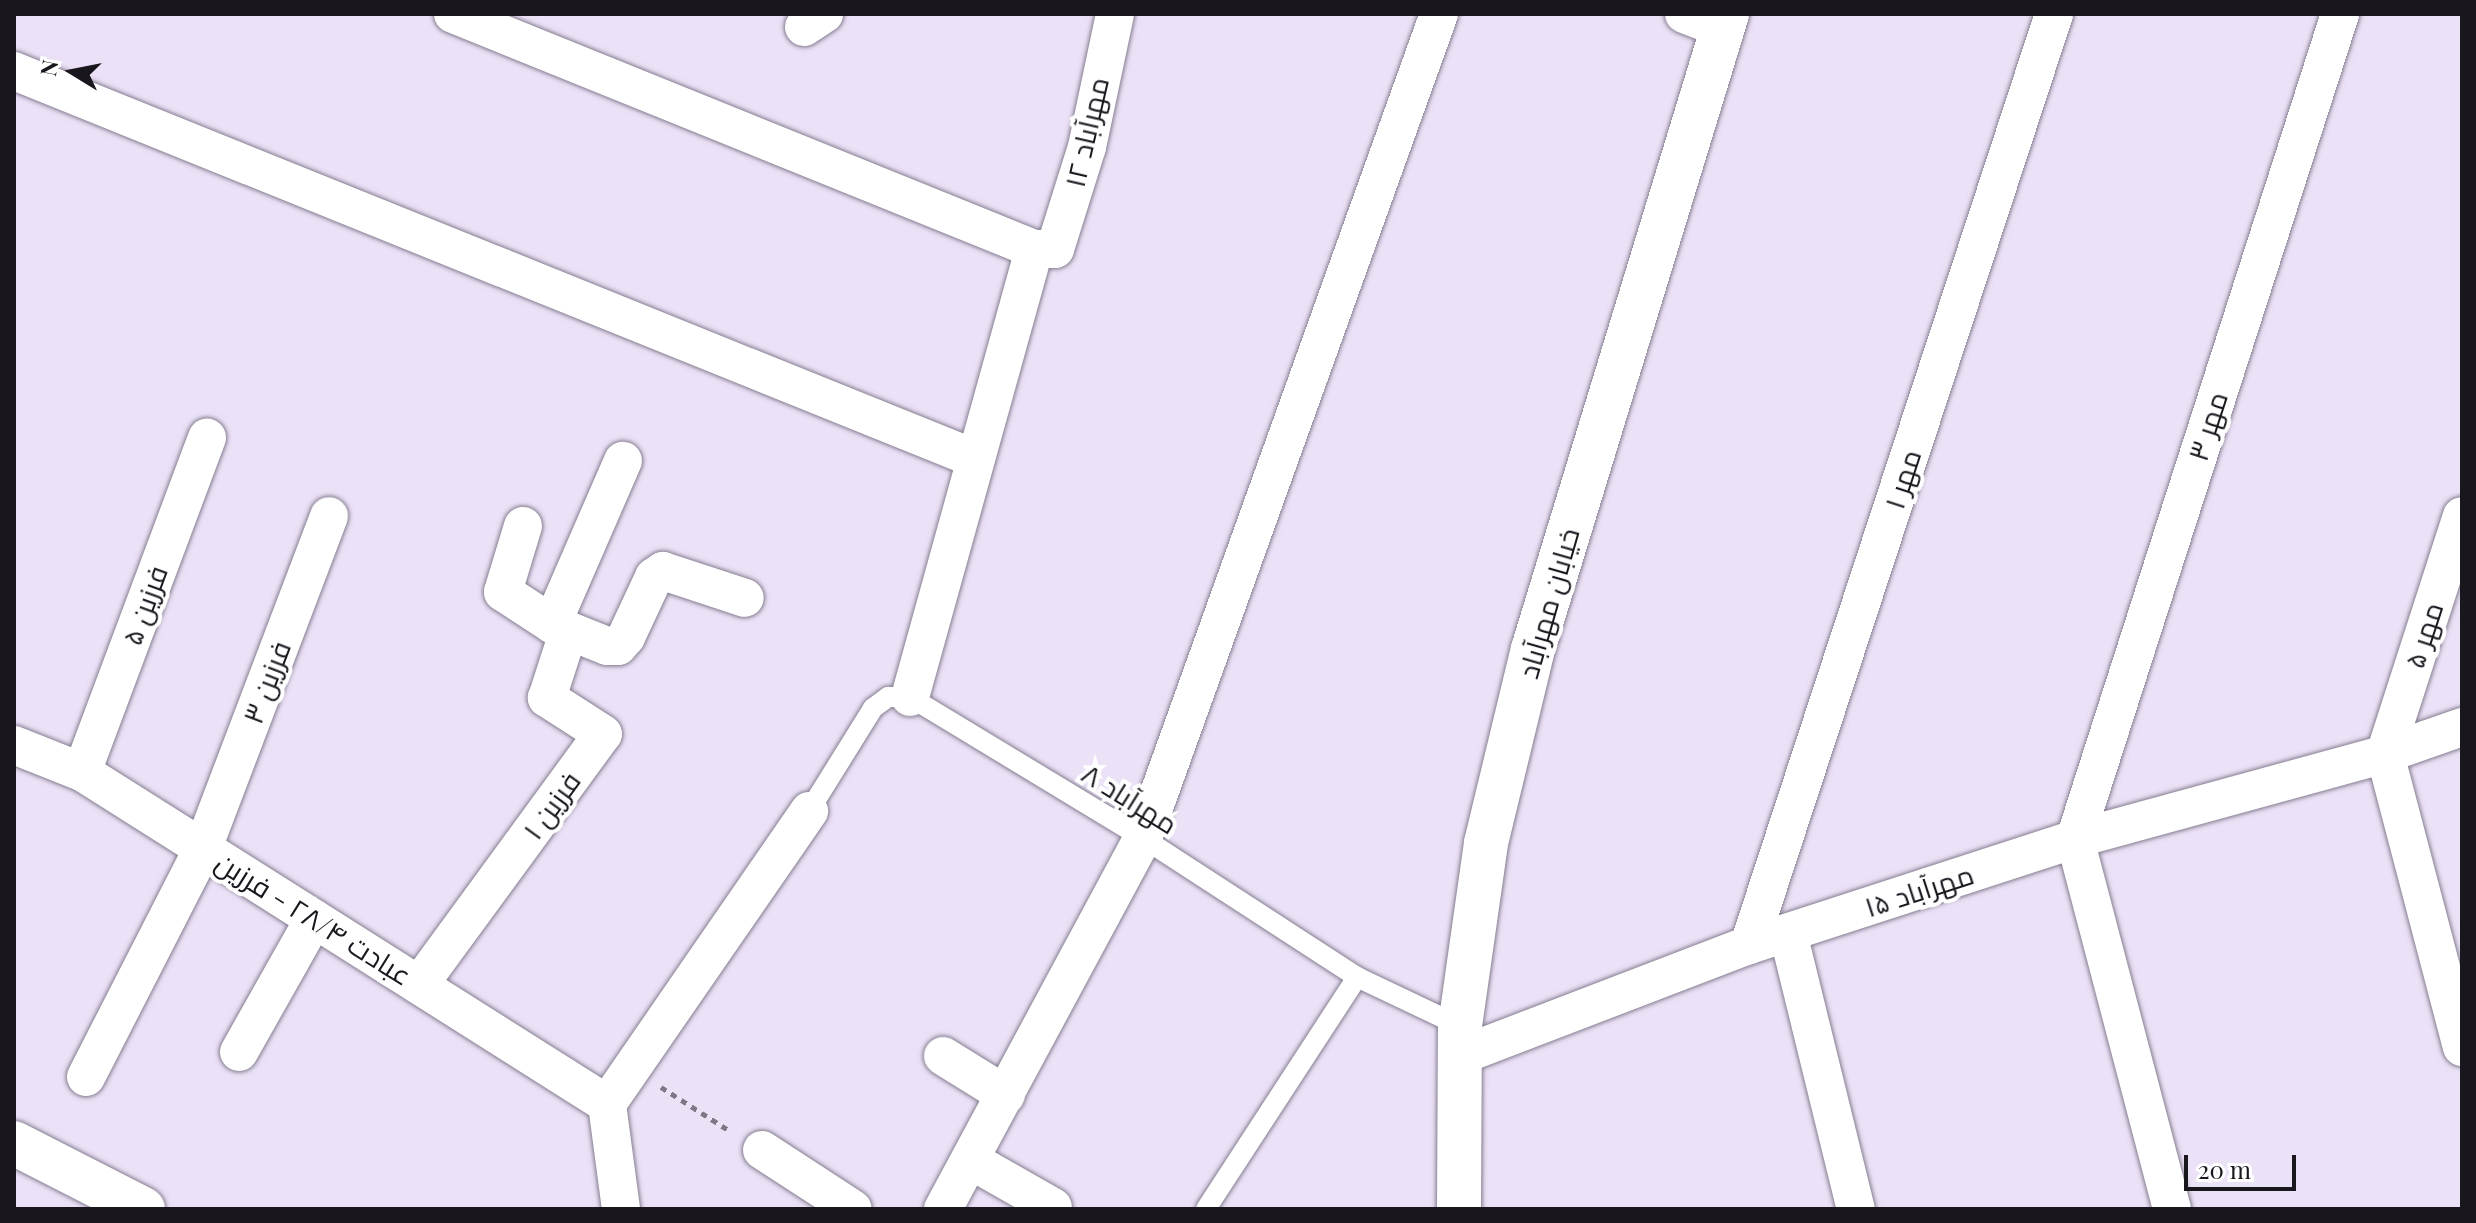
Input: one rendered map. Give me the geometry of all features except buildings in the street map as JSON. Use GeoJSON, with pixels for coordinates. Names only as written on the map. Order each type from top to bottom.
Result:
{"type":"FeatureCollection","features":[{"type":"Feature","properties":{"kind":"street"},"geometry":{"type":"LineString","coordinates":[[453,14],[1044,249]]}},
{"type":"Feature","properties":{"kind":"street","name":"مهرآباد ۱۲"},"geometry":{"type":"LineString","coordinates":[[910,697],[976,459],[1044,249],[1087,147],[1115,14]]}},
{"type":"Feature","properties":{"kind":"street"},"geometry":{"type":"LineString","coordinates":[[943,1209],[972,1161],[1143,838],[1439,14]]}},
{"type":"Feature","properties":{"kind":"street","name":"مهر ۱"},"geometry":{"type":"LineString","coordinates":[[1749,945],[2054,14]]}},
{"type":"Feature","properties":{"kind":"street","name":"مهر ۳"},"geometry":{"type":"LineString","coordinates":[[2075,839],[2340,14]]}},
{"type":"Feature","properties":{"kind":"street","name":"خیابان مهرآباد"},"geometry":{"type":"LineString","coordinates":[[1459,1209],[1461,1040],[1486,843],[1533,649],[1708,18]]}},
{"type":"Feature","properties":{"kind":"street"},"geometry":{"type":"LineString","coordinates":[[14,71],[976,459]]}},
{"type":"Feature","properties":{"kind":"street","name":"فرزین ۵"},"geometry":{"type":"LineString","coordinates":[[82,772],[207,438]]}},
{"type":"Feature","properties":{"kind":"street"},"geometry":{"type":"LineString","coordinates":[[560,628],[623,461]]}},
{"type":"Feature","properties":{"kind":"street","name":"فرزین ۳"},"geometry":{"type":"LineString","coordinates":[[86,1077],[203,848],[329,516]]}},
{"type":"Feature","properties":{"kind":"street","name":"مهر ۵"},"geometry":{"type":"LineString","coordinates":[[2385,754],[2462,516]]}},
{"type":"Feature","properties":{"kind":"street"},"geometry":{"type":"LineString","coordinates":[[523,526],[503,592],[560,628],[618,646],[654,577],[663,571],[745,598]]}},
{"type":"Feature","properties":{"kind":"street","name":"فرزین ۱"},"geometry":{"type":"LineString","coordinates":[[419,985],[603,734],[547,698],[560,628]]}},
{"type":"Feature","properties":{"kind":"street","name":"مهرآباد ۱۵"},"geometry":{"type":"LineString","coordinates":[[1461,1040],[2075,839],[2385,754],[2462,727]]}},
{"type":"Feature","properties":{"kind":"street","name":"عبادت ۲۸/۴ - فرزین"},"geometry":{"type":"LineString","coordinates":[[14,745],[82,772],[607,1104]]}},
{"type":"Feature","properties":{"kind":"street"},"geometry":{"type":"LineString","coordinates":[[2385,754],[2462,1047]]}},
{"type":"Feature","properties":{"kind":"street"},"geometry":{"type":"LineString","coordinates":[[621,1209],[607,1104],[809,811]]}},
{"type":"Feature","properties":{"kind":"street"},"geometry":{"type":"LineString","coordinates":[[2075,839],[2172,1209]]}},
{"type":"Feature","properties":{"kind":"street"},"geometry":{"type":"LineString","coordinates":[[239,1052],[314,919]]}},
{"type":"Feature","properties":{"kind":"street"},"geometry":{"type":"LineString","coordinates":[[1788,933],[1856,1209]]}},
{"type":"Feature","properties":{"kind":"street"},"geometry":{"type":"LineString","coordinates":[[943,1056],[1006,1095]]}},
{"type":"Feature","properties":{"kind":"street"},"geometry":{"type":"LineString","coordinates":[[14,1143],[143,1209]]}},
{"type":"Feature","properties":{"kind":"street"},"geometry":{"type":"LineString","coordinates":[[762,1150],[853,1209]]}},
{"type":"Feature","properties":{"kind":"street"},"geometry":{"type":"LineString","coordinates":[[972,1161],[1053,1207]]}},
{"type":"Feature","properties":{"kind":"lane"},"geometry":{"type":"LineString","coordinates":[[809,811],[873,708],[888,697],[910,697]]}},
{"type":"Feature","properties":{"kind":"lane","name":"مهرآباد ۸"},"geometry":{"type":"LineString","coordinates":[[910,697],[1143,838],[1357,977],[1461,1040]]}},
{"type":"Feature","properties":{"kind":"lane"},"geometry":{"type":"LineString","coordinates":[[1206,1209],[1357,977]]}},
{"type":"Feature","properties":{"kind":"path"},"geometry":{"type":"LineString","coordinates":[[631,1069],[762,1150]]}}]}
